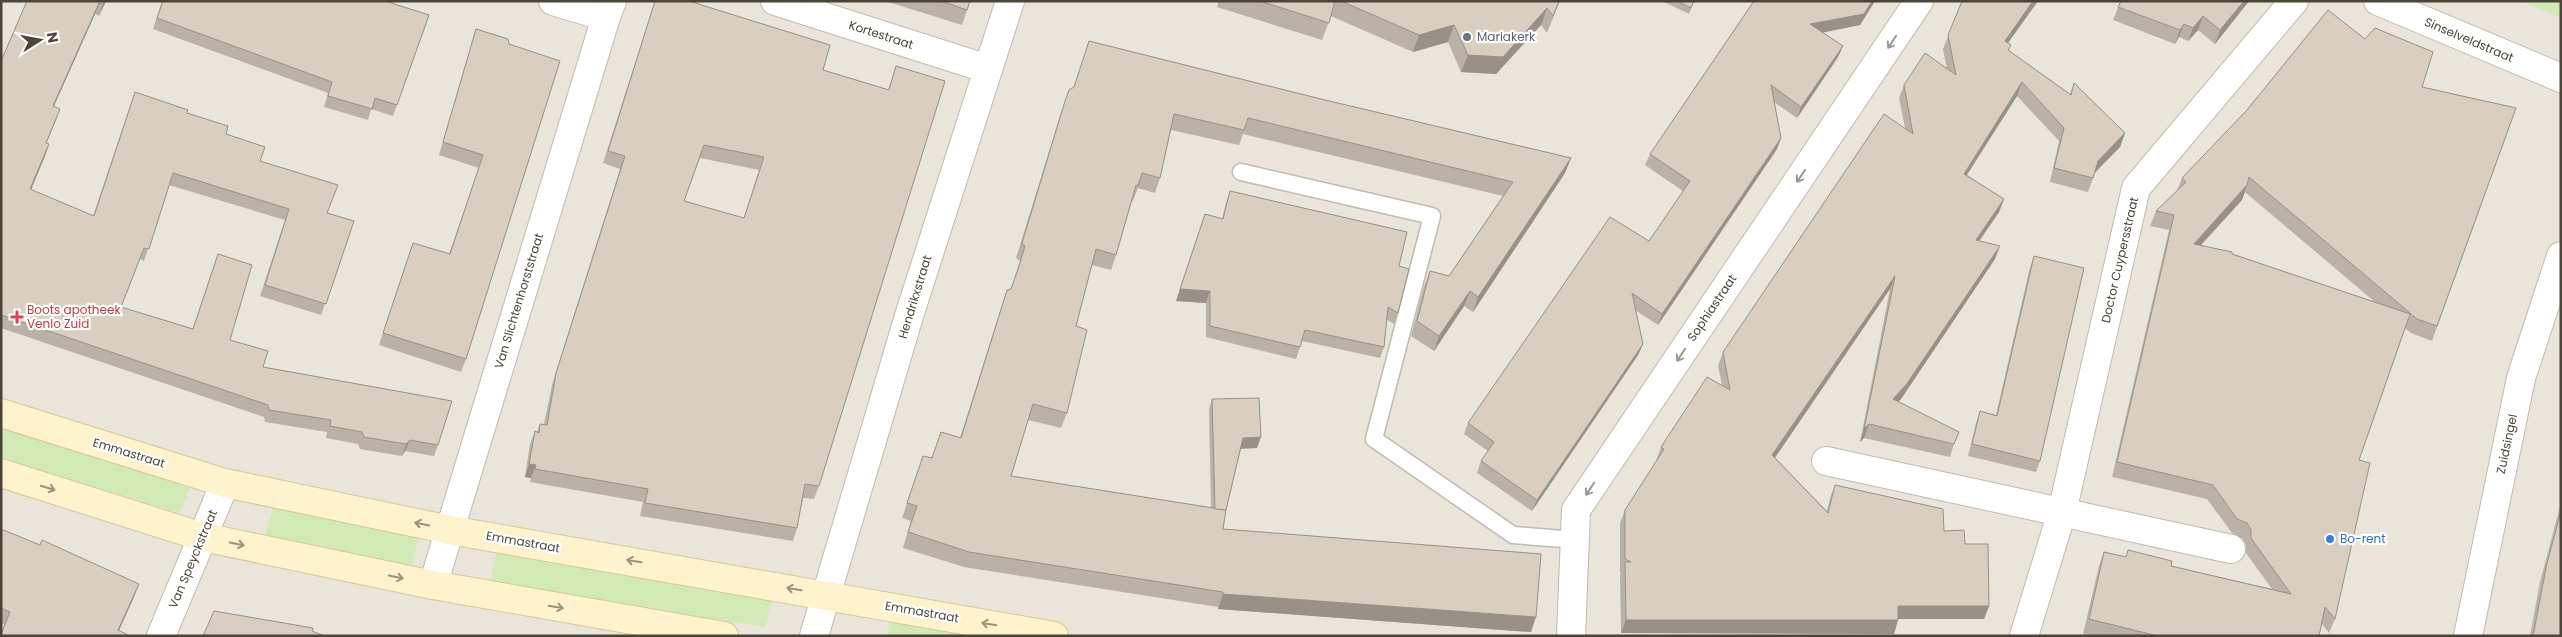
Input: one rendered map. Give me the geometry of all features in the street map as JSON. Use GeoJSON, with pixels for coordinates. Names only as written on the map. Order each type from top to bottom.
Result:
{"type":"FeatureCollection","features":[{"type":"Feature","properties":{"kind":"street"},"geometry":{"type":"LineString","coordinates":[[553,1],[609,9]]}},
{"type":"Feature","properties":{"kind":"street","name":"Kortestraat"},"geometry":{"type":"LineString","coordinates":[[775,1],[988,69]]}},
{"type":"Feature","properties":{"kind":"street","name":"Hendrikxstraat"},"geometry":{"type":"LineString","coordinates":[[814,636],[909,316],[1010,1]]}},
{"type":"Feature","properties":{"kind":"street","name":"Sophiastraat"},"geometry":{"type":"LineString","coordinates":[[1571,636],[1576,510],[1919,1]]}},
{"type":"Feature","properties":{"kind":"street","name":"Doctor Cuypersstraat"},"geometry":{"type":"LineString","coordinates":[[2024,636],[2062,512],[2136,188],[2294,1]]}},
{"type":"Feature","properties":{"kind":"street","name":"Sinselveldstraat"},"geometry":{"type":"LineString","coordinates":[[2378,1],[2561,78]]}},
{"type":"Feature","properties":{"kind":"street","name":"Van Slichtenhorststraat"},"geometry":{"type":"LineString","coordinates":[[433,585],[609,9]]}},
{"type":"Feature","properties":{"kind":"street","name":"Zuidsingel"},"geometry":{"type":"LineString","coordinates":[[2468,636],[2521,378],[2561,256]]}},
{"type":"Feature","properties":{"kind":"street","name":"Emmastraat"},"geometry":{"type":"LineString","coordinates":[[1,413],[225,483],[450,530],[828,594],[1054,636]]}},
{"type":"Feature","properties":{"kind":"street"},"geometry":{"type":"LineString","coordinates":[[1826,461],[2231,549]]}},
{"type":"Feature","properties":{"kind":"street"},"geometry":{"type":"LineString","coordinates":[[1,473],[203,537],[433,585],[724,636]]}},
{"type":"Feature","properties":{"kind":"street","name":"Van Speyckstraat"},"geometry":{"type":"LineString","coordinates":[[162,636],[225,483]]}},
{"type":"Feature","properties":{"kind":"lane"},"geometry":{"type":"LineString","coordinates":[[1241,172],[1432,216],[1374,440],[1513,534],[1575,540]]}},
{"type":"Feature","properties":{"kind":"shaded area"},"geometry":{"type":"Polygon","coordinates":[[[1,1],[2561,1],[2561,636],[1,636],[1,1]]]}},
{"type":"Feature","properties":{"kind":"green space"},"geometry":{"type":"Polygon","coordinates":[[[2520,1],[2561,1],[2561,18],[2520,1]]]}},
{"type":"Feature","properties":{"kind":"green space"},"geometry":{"type":"Polygon","coordinates":[[[1,424],[189,488],[180,513],[1,458],[1,424]]]}},
{"type":"Feature","properties":{"kind":"green space"},"geometry":{"type":"Polygon","coordinates":[[[273,507],[419,536],[412,565],[265,537],[273,507]]]}},
{"type":"Feature","properties":{"kind":"green space"},"geometry":{"type":"Polygon","coordinates":[[[497,551],[773,598],[765,627],[490,583],[497,551]]]}},
{"type":"Feature","properties":{"kind":"green space"},"geometry":{"type":"Polygon","coordinates":[[[891,617],[993,636],[887,636],[891,617]]]}},
{"type":"Feature","properties":{"kind":"building"},"geometry":{"type":"Polygon","coordinates":[[[27,1],[105,1],[103,4],[99,3],[53,106],[60,109],[46,143],[49,144],[30,189],[94,216],[135,92],[188,110],[187,113],[228,126],[226,134],[265,147],[260,161],[338,185],[327,213],[354,221],[326,304],[265,285],[289,209],[173,173],[149,249],[144,248],[121,307],[193,329],[218,254],[252,265],[230,340],[268,351],[263,367],[452,401],[438,445],[410,440],[406,444],[364,437],[362,432],[330,426],[331,420],[269,410],[268,405],[1,315],[1,61],[27,1]]]}},
{"type":"Feature","properties":{"kind":"building"},"geometry":{"type":"Polygon","coordinates":[[[163,1],[385,1],[429,15],[397,105],[375,98],[372,109],[328,96],[332,82],[157,18],[163,1]]]}},
{"type":"Feature","properties":{"kind":"building"},"geometry":{"type":"Polygon","coordinates":[[[655,1],[689,1],[830,45],[823,70],[889,90],[896,66],[945,81],[819,486],[805,484],[797,528],[645,503],[648,489],[535,469],[536,465],[529,464],[535,431],[539,433],[540,424],[547,425],[556,373],[625,156],[608,151],[655,1]],[[704,145],[684,201],[744,218],[764,157],[704,145]]]}},
{"type":"Feature","properties":{"kind":"building"},"geometry":{"type":"Polygon","coordinates":[[[941,1],[970,1],[967,10],[941,1]]]}},
{"type":"Feature","properties":{"kind":"building"},"geometry":{"type":"Polygon","coordinates":[[[1260,1],[1335,1],[1329,23],[1260,1]]]}},
{"type":"Feature","properties":{"kind":"building","name":"Mariakerk"},"geometry":{"type":"Polygon","coordinates":[[[1341,1],[1559,1],[1553,16],[1547,8],[1503,57],[1468,55],[1454,25],[1419,35],[1341,1]]]}},
{"type":"Feature","properties":{"kind":"building"},"geometry":{"type":"Polygon","coordinates":[[[1677,1],[1694,1],[1691,8],[1677,1]]]}},
{"type":"Feature","properties":{"kind":"building"},"geometry":{"type":"Polygon","coordinates":[[[1754,1],[1872,1],[1864,14],[1810,24],[1843,46],[1801,107],[1771,85],[1781,138],[1662,314],[1632,293],[1643,344],[1537,500],[1481,461],[1494,442],[1468,423],[1610,217],[1649,241],[1690,181],[1650,154],[1754,1]]]}},
{"type":"Feature","properties":{"kind":"building"},"geometry":{"type":"Polygon","coordinates":[[[1962,1],[2033,1],[2005,41],[2011,45],[2008,50],[2071,95],[2074,83],[2125,133],[2098,161],[2093,178],[2054,168],[2064,128],[2022,82],[1964,174],[2004,199],[1976,240],[2000,246],[1906,385],[1893,399],[1959,432],[1954,444],[1869,424],[1864,429],[1895,276],[1772,455],[1828,513],[1835,485],[1943,509],[1944,531],[1964,530],[1965,544],[1988,544],[1989,606],[1898,606],[1898,620],[1626,620],[1625,562],[1631,562],[1625,559],[1625,510],[1664,449],[1661,447],[1707,377],[1730,390],[1723,352],[1884,114],[1913,134],[1904,85],[1925,53],[1956,75],[1948,35],[1962,1]]]}},
{"type":"Feature","properties":{"kind":"building"},"geometry":{"type":"Polygon","coordinates":[[[2121,1],[2244,1],[2220,30],[2203,16],[2193,28],[2184,24],[2180,30],[2118,7],[2121,1]]]}},
{"type":"Feature","properties":{"kind":"building"},"geometry":{"type":"Polygon","coordinates":[[[2328,10],[2365,39],[2375,28],[2433,52],[2422,87],[2516,108],[2437,326],[2417,319],[2249,177],[2247,185],[2194,244],[2232,252],[2232,254],[2410,314],[2359,460],[2370,463],[2335,619],[2325,607],[2319,636],[2158,636],[2089,619],[2104,552],[2126,557],[2128,550],[2172,561],[2171,566],[2291,594],[2251,538],[2251,530],[2247,523],[2237,519],[2213,485],[2117,462],[2174,215],[2156,211],[2186,182],[2182,178],[2247,110],[2328,10]]]}},
{"type":"Feature","properties":{"kind":"building"},"geometry":{"type":"Polygon","coordinates":[[[476,29],[508,39],[509,44],[560,61],[466,359],[383,333],[413,243],[450,254],[483,155],[443,142],[476,29]]]}},
{"type":"Feature","properties":{"kind":"building"},"geometry":{"type":"Polygon","coordinates":[[[1089,41],[1325,100],[1571,158],[1478,297],[1470,291],[1439,336],[1417,321],[1430,271],[1449,276],[1513,182],[1248,118],[1244,130],[1174,114],[1160,178],[1142,173],[1138,186],[1136,185],[1116,255],[1096,249],[1076,326],[1087,330],[1067,413],[1033,404],[1011,476],[1226,510],[1223,529],[1541,554],[1536,617],[1223,594],[1223,592],[969,552],[908,532],[917,506],[907,503],[923,456],[932,458],[941,432],[961,438],[1007,290],[1011,289],[1018,269],[1025,246],[1022,243],[1065,101],[1069,90],[1074,87],[1089,41]]]}},
{"type":"Feature","properties":{"kind":"building"},"geometry":{"type":"Polygon","coordinates":[[[1230,191],[1407,232],[1399,266],[1409,269],[1398,313],[1388,307],[1384,347],[1305,330],[1300,347],[1210,326],[1210,291],[1180,289],[1205,214],[1223,219],[1230,191]]]}},
{"type":"Feature","properties":{"kind":"building"},"geometry":{"type":"Polygon","coordinates":[[[2034,256],[2084,268],[2040,461],[1972,444],[1980,411],[1997,416],[2034,256]]]}},
{"type":"Feature","properties":{"kind":"building"},"geometry":{"type":"Polygon","coordinates":[[[1259,398],[1261,437],[1243,438],[1226,510],[1215,509],[1212,399],[1259,398]]]}},
{"type":"Feature","properties":{"kind":"building"},"geometry":{"type":"Polygon","coordinates":[[[2561,511],[2561,636],[2533,636],[2547,563],[2561,511]]]}},
{"type":"Feature","properties":{"kind":"building"},"geometry":{"type":"Polygon","coordinates":[[[1,529],[40,545],[42,540],[139,584],[118,630],[128,636],[1,636],[10,612],[1,608],[1,529]]]}},
{"type":"Feature","properties":{"kind":"building"},"geometry":{"type":"Polygon","coordinates":[[[214,611],[313,628],[312,631],[324,636],[203,636],[214,611]]]}},
{"type":"Feature","properties":{"kind":"place","name":"Mariakerk"},"geometry":{"type":"Point","coordinates":[1467,37]}},
{"type":"Feature","properties":{"kind":"place","name":"Boots apotheek Venlo Zuid"},"geometry":{"type":"Point","coordinates":[17,317]}},
{"type":"Feature","properties":{"kind":"place","name":"Bo-rent"},"geometry":{"type":"Point","coordinates":[2330,539]}}]}
